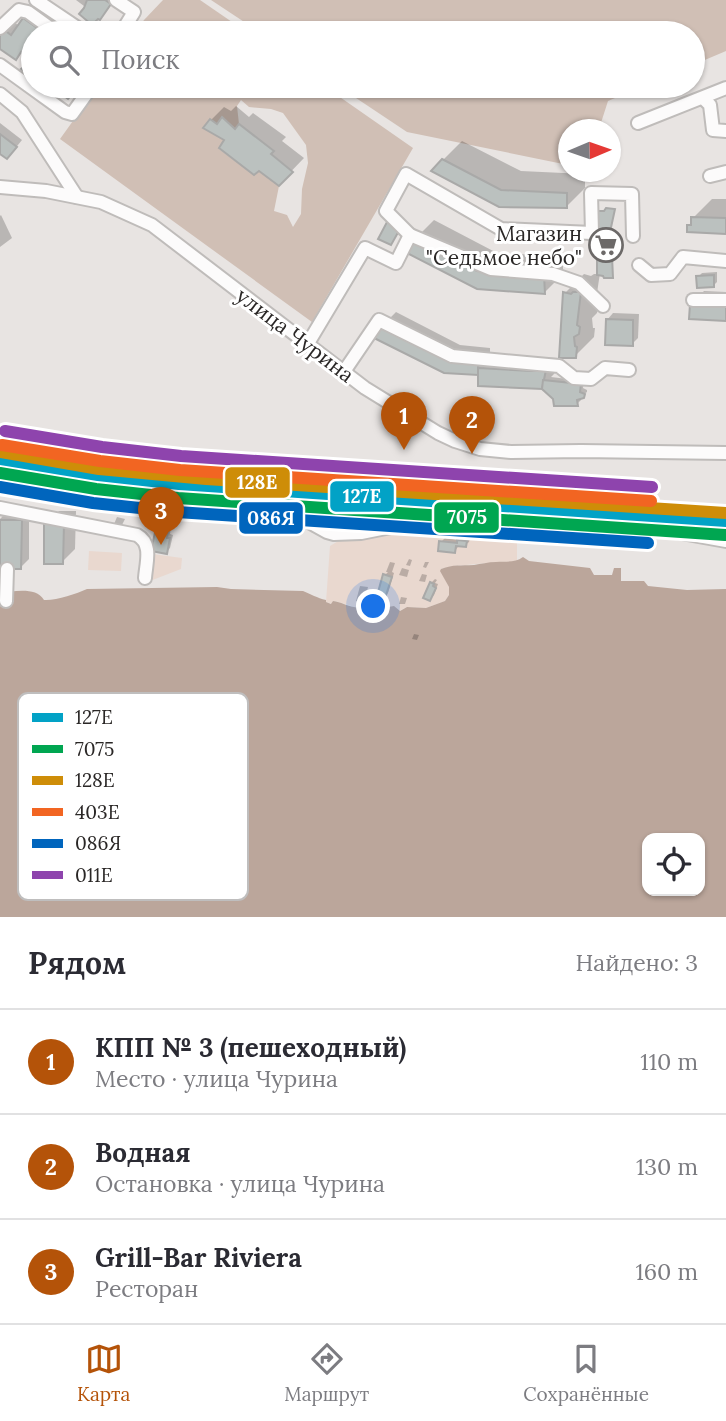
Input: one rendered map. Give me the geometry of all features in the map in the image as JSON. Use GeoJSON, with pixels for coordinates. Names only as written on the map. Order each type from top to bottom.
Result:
{"type":"FeatureCollection","features":[{"type":"Feature","properties":{"kind":"street"},"geometry":{"type":"LineString","coordinates":[[36,0],[67,21]]}},
{"type":"Feature","properties":{"kind":"street"},"geometry":{"type":"LineString","coordinates":[[116,0],[134,12],[128,21]]}},
{"type":"Feature","properties":{"kind":"street"},"geometry":{"type":"LineString","coordinates":[[0,29],[19,10],[28,12],[40,21]]}},
{"type":"Feature","properties":{"kind":"street"},"geometry":{"type":"LineString","coordinates":[[0,65],[21,80]]}},
{"type":"Feature","properties":{"kind":"street"},"geometry":{"type":"LineString","coordinates":[[705,97],[726,88]]}},
{"type":"Feature","properties":{"kind":"street"},"geometry":{"type":"LineString","coordinates":[[0,94],[22,112],[77,197]]}},
{"type":"Feature","properties":{"kind":"street"},"geometry":{"type":"LineString","coordinates":[[46,98],[72,114],[83,98]]}},
{"type":"Feature","properties":{"kind":"street"},"geometry":{"type":"LineString","coordinates":[[638,123],[703,98],[710,105],[713,130],[726,131]]}},
{"type":"Feature","properties":{"kind":"street"},"geometry":{"type":"LineString","coordinates":[[710,176],[726,172]]}},
{"type":"Feature","properties":{"kind":"street"},"geometry":{"type":"LineString","coordinates":[[603,306],[579,283],[553,274],[491,269],[410,235],[386,211],[407,174],[501,229],[592,233],[591,192],[632,194],[633,236]]}},
{"type":"Feature","properties":{"kind":"street","name":"улица Чурина"},"geometry":{"type":"LineString","coordinates":[[0,187],[46,191],[100,202],[152,225],[365,388],[455,441],[480,449],[526,453],[726,453]]}},
{"type":"Feature","properties":{"kind":"street"},"geometry":{"type":"LineString","coordinates":[[307,345],[365,247],[396,263],[410,235]]}},
{"type":"Feature","properties":{"kind":"street"},"geometry":{"type":"LineString","coordinates":[[639,265],[652,275],[670,274],[683,257],[726,261]]}},
{"type":"Feature","properties":{"kind":"street"},"geometry":{"type":"LineString","coordinates":[[693,300],[726,300]]}},
{"type":"Feature","properties":{"kind":"street"},"geometry":{"type":"LineString","coordinates":[[344,373],[379,320],[452,356],[559,366],[574,378],[591,379],[605,368],[629,370]]}},
{"type":"Feature","properties":{"kind":"street"},"geometry":{"type":"LineString","coordinates":[[0,482],[59,491],[107,485],[270,507],[291,512],[334,534],[360,533],[440,521],[648,527],[726,541]]}},
{"type":"Feature","properties":{"kind":"street"},"geometry":{"type":"LineString","coordinates":[[0,508],[137,535],[147,545],[145,578]]}},
{"type":"Feature","properties":{"kind":"street"},"geometry":{"type":"LineString","coordinates":[[6,601],[7,569]]}},
{"type":"Feature","properties":{"kind":"shaded area"},"geometry":{"type":"Polygon","coordinates":[[[163,0],[200,0],[231,21],[143,21],[163,0]]]}},
{"type":"Feature","properties":{"kind":"shaded area"},"geometry":{"type":"Polygon","coordinates":[[[211,0],[726,0],[726,51],[705,60],[705,21],[243,21],[211,0]]]}},
{"type":"Feature","properties":{"kind":"shaded area"},"geometry":{"type":"Polygon","coordinates":[[[89,98],[341,98],[413,148],[312,322],[60,139],[89,98]],[[241,100],[237,106],[239,124],[235,129],[222,118],[217,124],[210,119],[203,128],[224,140],[219,149],[254,175],[259,171],[279,186],[274,211],[287,215],[293,227],[301,214],[302,189],[308,163],[306,145],[283,113],[249,107],[241,100]]]}},
{"type":"Feature","properties":{"kind":"shaded area"},"geometry":{"type":"Polygon","coordinates":[[[356,98],[615,98],[608,101],[602,119],[558,119],[558,163],[407,132],[356,98]]]}},
{"type":"Feature","properties":{"kind":"shaded area"},"geometry":{"type":"Polygon","coordinates":[[[406,532],[517,540],[517,562],[458,565],[441,569],[449,587],[449,595],[445,601],[426,608],[407,607],[399,611],[326,602],[330,546],[340,540],[406,532]]]}},
{"type":"Feature","properties":{"kind":"shaded area"},"geometry":{"type":"Polygon","coordinates":[[[89,551],[122,553],[121,571],[88,570],[89,551]]]}},
{"type":"Feature","properties":{"kind":"shaded area"},"geometry":{"type":"Polygon","coordinates":[[[152,554],[182,558],[181,569],[150,581],[152,554]]]}},
{"type":"Feature","properties":{"kind":"shaded area"},"geometry":{"type":"Polygon","coordinates":[[[523,557],[529,561],[590,568],[594,575],[612,575],[614,568],[621,568],[621,581],[644,581],[648,586],[687,590],[726,589],[726,917],[0,917],[0,592],[30,591],[44,600],[49,600],[87,589],[217,587],[303,591],[331,604],[333,601],[364,608],[394,606],[400,611],[407,607],[426,608],[445,601],[449,595],[449,587],[441,569],[523,557]]]}},
{"type":"Feature","properties":{"kind":"building"},"geometry":{"type":"Polygon","coordinates":[[[87,0],[105,0],[111,4],[100,20],[96,21],[87,21],[79,14],[87,0]]]}},
{"type":"Feature","properties":{"kind":"building"},"geometry":{"type":"Polygon","coordinates":[[[23,18],[27,21],[21,21],[21,52],[16,60],[0,49],[0,33],[3,29],[11,35],[23,18]]]}},
{"type":"Feature","properties":{"kind":"building"},"geometry":{"type":"Polygon","coordinates":[[[222,117],[235,129],[239,124],[274,151],[271,154],[293,172],[279,186],[259,171],[254,175],[219,148],[224,140],[203,128],[210,119],[217,124],[222,117]]]}},
{"type":"Feature","properties":{"kind":"building"},"geometry":{"type":"Polygon","coordinates":[[[0,134],[17,147],[7,159],[0,154],[0,134]]]}},
{"type":"Feature","properties":{"kind":"building"},"geometry":{"type":"Polygon","coordinates":[[[442,159],[501,190],[567,193],[567,208],[499,207],[431,171],[442,159]]]}},
{"type":"Feature","properties":{"kind":"building","name":"Магазин \"Седьмое небо\""},"geometry":{"type":"Polygon","coordinates":[[[606,208],[615,209],[610,232],[614,233],[612,243],[616,246],[616,254],[612,256],[613,278],[597,275],[597,211],[604,211],[606,208]]]}},
{"type":"Feature","properties":{"kind":"building"},"geometry":{"type":"Polygon","coordinates":[[[691,217],[726,218],[726,234],[687,232],[691,217]]]}},
{"type":"Feature","properties":{"kind":"building"},"geometry":{"type":"Polygon","coordinates":[[[387,222],[400,229],[391,245],[378,239],[387,222]]]}},
{"type":"Feature","properties":{"kind":"building"},"geometry":{"type":"Polygon","coordinates":[[[414,238],[477,271],[544,275],[545,294],[477,289],[407,253],[414,238]]]}},
{"type":"Feature","properties":{"kind":"building"},"geometry":{"type":"Polygon","coordinates":[[[714,275],[714,287],[697,288],[696,276],[714,275]]]}},
{"type":"Feature","properties":{"kind":"building"},"geometry":{"type":"Polygon","coordinates":[[[563,292],[581,292],[577,325],[580,327],[579,334],[574,337],[576,358],[559,358],[563,292]]]}},
{"type":"Feature","properties":{"kind":"building"},"geometry":{"type":"Polygon","coordinates":[[[690,304],[726,305],[726,321],[689,319],[690,304]]]}},
{"type":"Feature","properties":{"kind":"building"},"geometry":{"type":"Polygon","coordinates":[[[606,319],[633,320],[633,346],[605,345],[606,319]]]}},
{"type":"Feature","properties":{"kind":"building"},"geometry":{"type":"Polygon","coordinates":[[[382,324],[478,360],[478,375],[444,373],[374,338],[382,324]]]}},
{"type":"Feature","properties":{"kind":"building"},"geometry":{"type":"Polygon","coordinates":[[[478,368],[546,370],[542,389],[478,386],[478,368]]]}},
{"type":"Feature","properties":{"kind":"building"},"geometry":{"type":"Polygon","coordinates":[[[543,380],[581,384],[580,392],[585,394],[584,398],[577,400],[578,406],[554,406],[553,399],[542,389],[543,380]]]}},
{"type":"Feature","properties":{"kind":"building"},"geometry":{"type":"Polygon","coordinates":[[[0,520],[22,520],[21,569],[0,569],[0,520]]]}},
{"type":"Feature","properties":{"kind":"building"},"geometry":{"type":"Polygon","coordinates":[[[44,523],[64,524],[63,564],[44,564],[44,523]]]}},
{"type":"Feature","properties":{"kind":"building"},"geometry":{"type":"Polygon","coordinates":[[[156,528],[168,530],[167,538],[170,538],[167,554],[151,551],[156,528]]]}},
{"type":"Feature","properties":{"kind":"building"},"geometry":{"type":"Polygon","coordinates":[[[457,540],[467,541],[466,547],[456,546],[455,553],[438,551],[439,541],[457,543],[457,540]]]}},
{"type":"Feature","properties":{"kind":"building"},"geometry":{"type":"Polygon","coordinates":[[[383,574],[392,577],[385,598],[377,596],[383,574]]]}},
{"type":"Feature","properties":{"kind":"building"},"geometry":{"type":"Polygon","coordinates":[[[430,582],[436,588],[430,601],[423,598],[430,582]]]}},
{"type":"Feature","properties":{"kind":"railway"},"geometry":{"type":"LineString","coordinates":[[0,443],[89,460],[174,470],[489,491]]}},
{"type":"Feature","properties":{"kind":"transit line","name":"011Е"},"geometry":{"type":"LineString","coordinates":[[5,431],[102,447],[181,456],[652,487]]}},
{"type":"Feature","properties":{"kind":"transit line","name":"403Е"},"geometry":{"type":"LineString","coordinates":[[2,445],[100,461],[180,470],[651,501]]}},
{"type":"Feature","properties":{"kind":"transit line","name":"128Е"},"geometry":{"type":"LineString","coordinates":[[0,452],[99,469],[206,479],[726,513]]}},
{"type":"Feature","properties":{"kind":"transit line","name":"127Е"},"geometry":{"type":"LineString","coordinates":[[0,459],[98,475],[179,484],[726,521]]}},
{"type":"Feature","properties":{"kind":"transit line","name":"7075"},"geometry":{"type":"LineString","coordinates":[[0,473],[96,489],[178,498],[725,535]]}},
{"type":"Feature","properties":{"kind":"transit line","name":"086Я"},"geometry":{"type":"LineString","coordinates":[[0,487],[93,503],[177,512],[648,543]]}},
{"type":"Feature","properties":{"kind":"place","name":"Магазин \"Седьмое небо\""},"geometry":{"type":"Point","coordinates":[606,245]}},
{"type":"Feature","properties":{"kind":"place","name":"КПП № 3 (пешеходный)"},"geometry":{"type":"Point","coordinates":[404,450]}},
{"type":"Feature","properties":{"kind":"place","name":"Водная"},"geometry":{"type":"Point","coordinates":[472,454]}},
{"type":"Feature","properties":{"kind":"place","name":"Grill-Bar Riviera"},"geometry":{"type":"Point","coordinates":[161,545]}}]}
